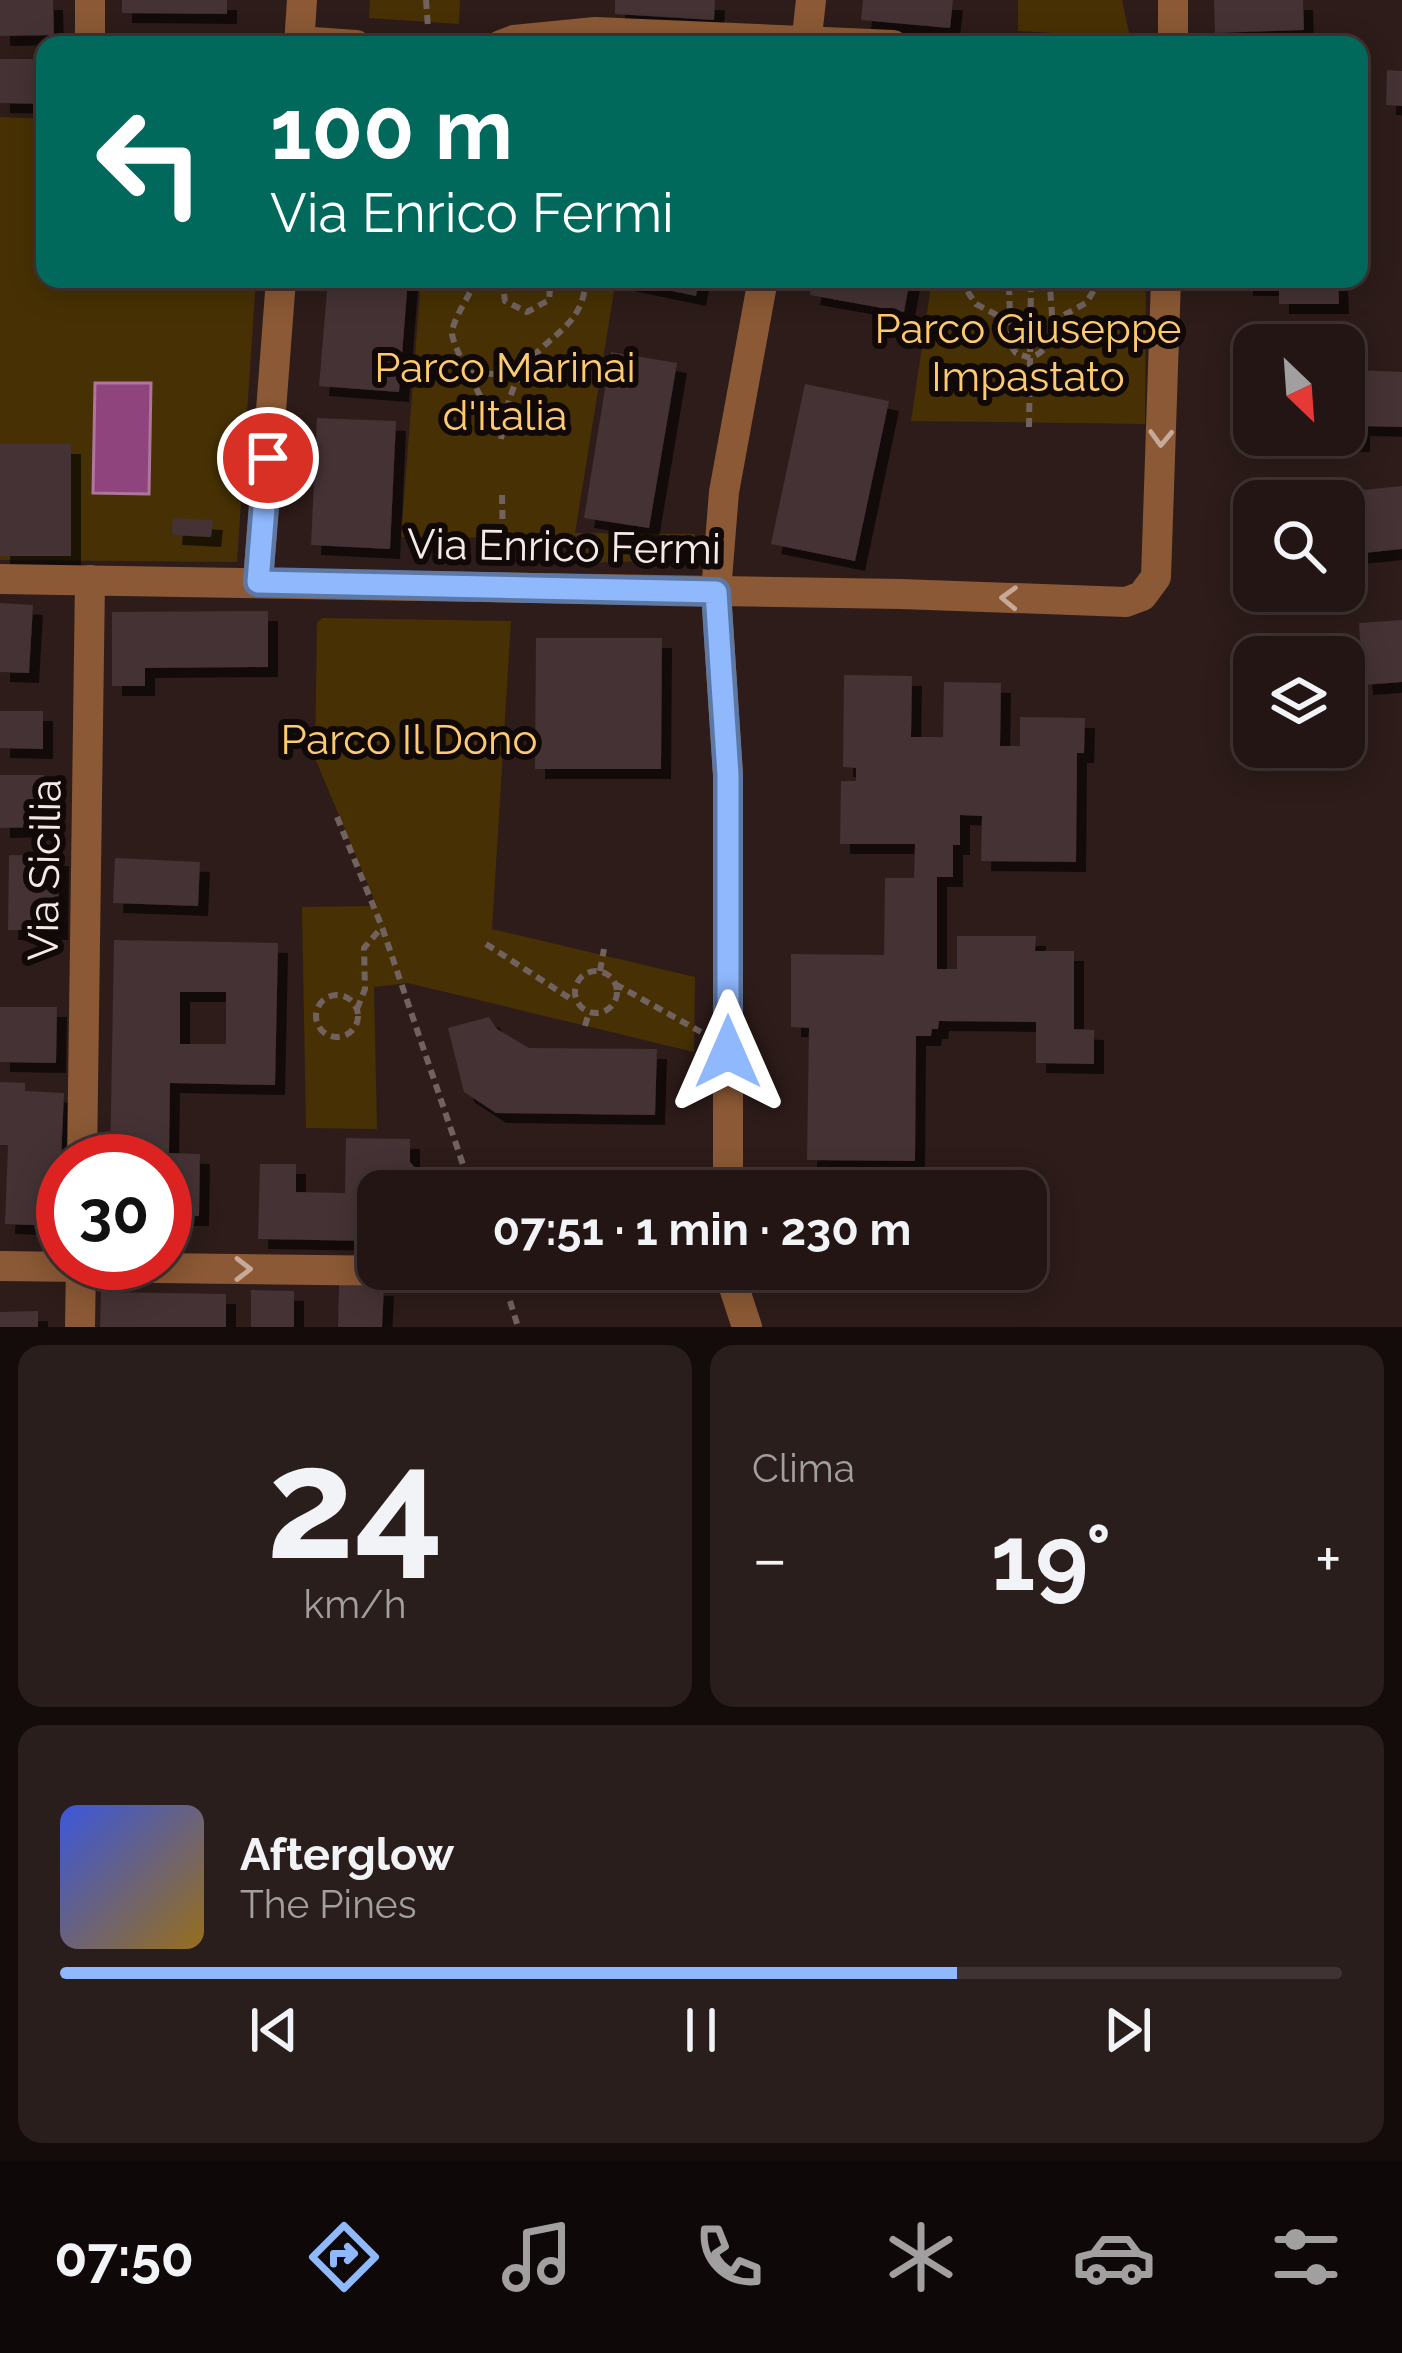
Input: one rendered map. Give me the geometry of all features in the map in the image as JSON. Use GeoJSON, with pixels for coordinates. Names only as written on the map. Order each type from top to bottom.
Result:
{"type":"FeatureCollection","features":[{"type":"Feature","properties":{"kind":"street"},"geometry":{"type":"LineString","coordinates":[[90,0],[90,36]]}},
{"type":"Feature","properties":{"kind":"street"},"geometry":{"type":"LineString","coordinates":[[299,36],[302,0]]}},
{"type":"Feature","properties":{"kind":"street"},"geometry":{"type":"LineString","coordinates":[[807,36],[811,0]]}},
{"type":"Feature","properties":{"kind":"street"},"geometry":{"type":"LineString","coordinates":[[1172,0],[1173,36]]}},
{"type":"Feature","properties":{"kind":"street"},"geometry":{"type":"LineString","coordinates":[[554,36],[595,32],[672,36]]}},
{"type":"Feature","properties":{"kind":"street"},"geometry":{"type":"LineString","coordinates":[[258,582],[280,288]]}},
{"type":"Feature","properties":{"kind":"street"},"geometry":{"type":"LineString","coordinates":[[728,1170],[728,775],[716,592],[724,492],[761,288]]}},
{"type":"Feature","properties":{"kind":"street","name":"Via Enrico Fermi"},"geometry":{"type":"LineString","coordinates":[[0,579],[1126,602],[1142,596],[1156,577],[1166,288]]}},
{"type":"Feature","properties":{"kind":"street","name":"Via Sicilia"},"geometry":{"type":"LineString","coordinates":[[82,1134],[90,580]]}},
{"type":"Feature","properties":{"kind":"street"},"geometry":{"type":"LineString","coordinates":[[0,1266],[36,1266]]}},
{"type":"Feature","properties":{"kind":"street"},"geometry":{"type":"LineString","coordinates":[[192,1266],[357,1268]]}},
{"type":"Feature","properties":{"kind":"street"},"geometry":{"type":"LineString","coordinates":[[80,1327],[81,1290]]}},
{"type":"Feature","properties":{"kind":"street"},"geometry":{"type":"LineString","coordinates":[[734,1290],[747,1327]]}},
{"type":"Feature","properties":{"kind":"path"},"geometry":{"type":"LineString","coordinates":[[426,0],[428,27]]}},
{"type":"Feature","properties":{"kind":"path"},"geometry":{"type":"LineString","coordinates":[[473,288],[451,335],[452,343],[501,439],[519,375],[547,343],[571,325],[584,288]]}},
{"type":"Feature","properties":{"kind":"path"},"geometry":{"type":"LineString","coordinates":[[502,288],[505,301],[527,312],[543,307],[550,288]]}},
{"type":"Feature","properties":{"kind":"path"},"geometry":{"type":"LineString","coordinates":[[965,288],[976,304],[1010,322]]}},
{"type":"Feature","properties":{"kind":"path"},"geometry":{"type":"LineString","coordinates":[[1010,288],[1011,346],[1030,358],[1048,348],[1051,288]]}},
{"type":"Feature","properties":{"kind":"path"},"geometry":{"type":"LineString","coordinates":[[1029,427],[1031,288]]}},
{"type":"Feature","properties":{"kind":"path"},"geometry":{"type":"LineString","coordinates":[[1051,323],[1086,303],[1095,288]]}},
{"type":"Feature","properties":{"kind":"path"},"geometry":{"type":"LineString","coordinates":[[470,373],[519,375]]}},
{"type":"Feature","properties":{"kind":"path"},"geometry":{"type":"LineString","coordinates":[[502,495],[503,542]]}},
{"type":"Feature","properties":{"kind":"path"},"geometry":{"type":"LineString","coordinates":[[337,817],[382,927],[465,1170]]}},
{"type":"Feature","properties":{"kind":"path"},"geometry":{"type":"LineString","coordinates":[[357,1009],[349,998],[328,997],[318,1007],[316,1022],[331,1037],[344,1036],[355,1028],[365,988],[364,948],[382,927]]}},
{"type":"Feature","properties":{"kind":"path"},"geometry":{"type":"LineString","coordinates":[[486,944],[589,1012],[603,1012],[614,1004],[615,984]]}},
{"type":"Feature","properties":{"kind":"path"},"geometry":{"type":"LineString","coordinates":[[600,971],[604,949]]}},
{"type":"Feature","properties":{"kind":"path"},"geometry":{"type":"LineString","coordinates":[[578,1004],[574,989],[580,976],[600,971]]}},
{"type":"Feature","properties":{"kind":"path"},"geometry":{"type":"LineString","coordinates":[[600,971],[701,1032]]}},
{"type":"Feature","properties":{"kind":"path"},"geometry":{"type":"LineString","coordinates":[[585,1026],[589,1012]]}},
{"type":"Feature","properties":{"kind":"green space"},"geometry":{"type":"Polygon","coordinates":[[[370,0],[460,0],[459,24],[369,18],[370,0]]]}},
{"type":"Feature","properties":{"kind":"green space"},"geometry":{"type":"Polygon","coordinates":[[[1018,0],[1122,0],[1130,36],[1111,36],[1018,31],[1018,0]]]}},
{"type":"Feature","properties":{"kind":"green space"},"geometry":{"type":"Polygon","coordinates":[[[0,117],[36,119],[36,288],[255,288],[237,562],[0,560],[0,117]]]}},
{"type":"Feature","properties":{"kind":"green space","name":"Parco Marinai d'Italia"},"geometry":{"type":"Polygon","coordinates":[[[420,288],[615,288],[575,533],[695,534],[691,560],[571,563],[570,538],[401,537],[420,288]]]}},
{"type":"Feature","properties":{"kind":"green space","name":"Parco Giuseppe Impastato"},"geometry":{"type":"Polygon","coordinates":[[[931,288],[1146,288],[1145,424],[911,421],[931,288]]]}},
{"type":"Feature","properties":{"kind":"green space","name":"Parco Il Dono"},"geometry":{"type":"Polygon","coordinates":[[[323,618],[511,621],[492,929],[695,977],[694,1052],[408,983],[374,987],[377,1129],[306,1128],[302,907],[377,906],[315,758],[317,622],[323,618]]]}},
{"type":"Feature","properties":{"kind":"shaded area"},"geometry":{"type":"Polygon","coordinates":[[[95,383],[151,383],[149,494],[93,493],[95,383]]]}},
{"type":"Feature","properties":{"kind":"building"},"geometry":{"type":"Polygon","coordinates":[[[0,0],[53,0],[54,35],[0,36],[0,0]]]}},
{"type":"Feature","properties":{"kind":"building"},"geometry":{"type":"Polygon","coordinates":[[[122,0],[227,0],[227,14],[122,13],[122,0]]]}},
{"type":"Feature","properties":{"kind":"building"},"geometry":{"type":"Polygon","coordinates":[[[615,0],[715,0],[714,20],[615,14],[615,0]]]}},
{"type":"Feature","properties":{"kind":"building"},"geometry":{"type":"Polygon","coordinates":[[[863,0],[953,0],[950,28],[861,20],[863,0]]]}},
{"type":"Feature","properties":{"kind":"building"},"geometry":{"type":"Polygon","coordinates":[[[1214,0],[1303,0],[1304,30],[1215,33],[1214,0]]]}},
{"type":"Feature","properties":{"kind":"building"},"geometry":{"type":"Polygon","coordinates":[[[0,59],[36,59],[36,104],[0,103],[0,59]]]}},
{"type":"Feature","properties":{"kind":"building"},"geometry":{"type":"Polygon","coordinates":[[[1387,70],[1402,71],[1402,106],[1386,105],[1387,70]]]}},
{"type":"Feature","properties":{"kind":"building"},"geometry":{"type":"Polygon","coordinates":[[[327,288],[407,288],[399,392],[319,386],[327,288]]]}},
{"type":"Feature","properties":{"kind":"building"},"geometry":{"type":"Polygon","coordinates":[[[657,288],[697,288],[696,296],[657,288]]]}},
{"type":"Feature","properties":{"kind":"building"},"geometry":{"type":"Polygon","coordinates":[[[811,288],[908,288],[904,312],[810,295],[811,288]]]}},
{"type":"Feature","properties":{"kind":"building"},"geometry":{"type":"Polygon","coordinates":[[[1279,288],[1338,288],[1339,304],[1279,304],[1279,288]]]}},
{"type":"Feature","properties":{"kind":"building"},"geometry":{"type":"Polygon","coordinates":[[[611,352],[677,363],[649,528],[584,518],[611,352]]]}},
{"type":"Feature","properties":{"kind":"building"},"geometry":{"type":"Polygon","coordinates":[[[1365,370],[1402,372],[1402,427],[1365,426],[1365,370]]]}},
{"type":"Feature","properties":{"kind":"building"},"geometry":{"type":"Polygon","coordinates":[[[805,384],[889,401],[855,561],[771,544],[805,384]]]}},
{"type":"Feature","properties":{"kind":"building"},"geometry":{"type":"Polygon","coordinates":[[[317,418],[396,421],[390,549],[311,545],[317,418]]]}},
{"type":"Feature","properties":{"kind":"building"},"geometry":{"type":"Polygon","coordinates":[[[0,444],[71,444],[71,556],[0,556],[0,444]]]}},
{"type":"Feature","properties":{"kind":"building"},"geometry":{"type":"Polygon","coordinates":[[[1402,486],[1402,549],[1365,553],[1365,490],[1402,486]]]}},
{"type":"Feature","properties":{"kind":"building"},"geometry":{"type":"Polygon","coordinates":[[[173,518],[213,520],[211,537],[172,535],[173,518]]]}},
{"type":"Feature","properties":{"kind":"building"},"geometry":{"type":"Polygon","coordinates":[[[0,603],[33,605],[29,673],[0,672],[0,603]]]}},
{"type":"Feature","properties":{"kind":"building"},"geometry":{"type":"Polygon","coordinates":[[[268,611],[268,667],[145,668],[145,686],[112,686],[112,612],[268,611]]]}},
{"type":"Feature","properties":{"kind":"building"},"geometry":{"type":"Polygon","coordinates":[[[1402,620],[1402,682],[1365,685],[1365,636],[1360,636],[1359,623],[1402,620]]]}},
{"type":"Feature","properties":{"kind":"building"},"geometry":{"type":"Polygon","coordinates":[[[536,638],[662,638],[661,769],[535,769],[536,638]]]}},
{"type":"Feature","properties":{"kind":"building"},"geometry":{"type":"Polygon","coordinates":[[[844,675],[912,676],[911,737],[943,737],[944,682],[1001,683],[1000,746],[1020,746],[1020,717],[1085,718],[1084,753],[1077,753],[1076,862],[981,861],[982,816],[960,815],[953,877],[937,877],[937,969],[957,969],[957,936],[1036,936],[1035,951],[1074,951],[1074,1029],[1094,1030],[1094,1064],[1036,1063],[1036,1022],[939,1021],[931,1036],[916,1036],[915,1161],[807,1160],[809,1028],[791,1027],[791,954],[884,955],[885,878],[914,878],[915,844],[840,844],[841,781],[856,781],[856,768],[843,767],[844,675]]]}},
{"type":"Feature","properties":{"kind":"building"},"geometry":{"type":"Polygon","coordinates":[[[0,711],[43,711],[43,749],[0,748],[0,711]]]}},
{"type":"Feature","properties":{"kind":"building"},"geometry":{"type":"Polygon","coordinates":[[[0,775],[44,775],[45,827],[0,828],[0,775]]]}},
{"type":"Feature","properties":{"kind":"building"},"geometry":{"type":"Polygon","coordinates":[[[9,855],[59,856],[58,930],[8,930],[9,855]]]}},
{"type":"Feature","properties":{"kind":"building"},"geometry":{"type":"Polygon","coordinates":[[[115,858],[200,862],[198,906],[113,903],[115,858]]]}},
{"type":"Feature","properties":{"kind":"building"},"geometry":{"type":"Polygon","coordinates":[[[114,940],[278,943],[275,1085],[170,1083],[169,1134],[110,1134],[114,940]],[[180,992],[180,1044],[226,1044],[226,992],[180,992]]]}},
{"type":"Feature","properties":{"kind":"building"},"geometry":{"type":"Polygon","coordinates":[[[0,1007],[57,1007],[56,1063],[0,1062],[0,1007]]]}},
{"type":"Feature","properties":{"kind":"building"},"geometry":{"type":"Polygon","coordinates":[[[489,1017],[497,1029],[529,1048],[657,1049],[655,1115],[496,1113],[464,1092],[448,1028],[489,1017]]]}},
{"type":"Feature","properties":{"kind":"building"},"geometry":{"type":"Polygon","coordinates":[[[0,1082],[25,1083],[25,1091],[64,1093],[62,1134],[36,1134],[36,1225],[5,1224],[8,1145],[0,1145],[0,1082]]]}},
{"type":"Feature","properties":{"kind":"building"},"geometry":{"type":"Polygon","coordinates":[[[346,1138],[410,1139],[410,1162],[417,1170],[357,1170],[357,1241],[258,1239],[260,1164],[296,1164],[296,1192],[345,1193],[346,1138]]]}},
{"type":"Feature","properties":{"kind":"building"},"geometry":{"type":"Polygon","coordinates":[[[192,1154],[200,1154],[199,1216],[192,1216],[192,1154]]]}},
{"type":"Feature","properties":{"kind":"building"},"geometry":{"type":"Polygon","coordinates":[[[339,1285],[384,1290],[382,1327],[338,1327],[339,1285]]]}},
{"type":"Feature","properties":{"kind":"building"},"geometry":{"type":"Polygon","coordinates":[[[251,1290],[294,1291],[294,1327],[251,1327],[251,1290]]]}},
{"type":"Feature","properties":{"kind":"building"},"geometry":{"type":"Polygon","coordinates":[[[101,1292],[226,1294],[226,1327],[100,1327],[101,1292]]]}},
{"type":"Feature","properties":{"kind":"building"},"geometry":{"type":"Polygon","coordinates":[[[38,1311],[38,1327],[0,1327],[0,1312],[38,1311]]]}},
{"type":"Feature","properties":{"kind":"route"},"geometry":{"type":"LineString","coordinates":[[268,458],[258,582],[716,592],[728,775],[728,1052]]}}]}
